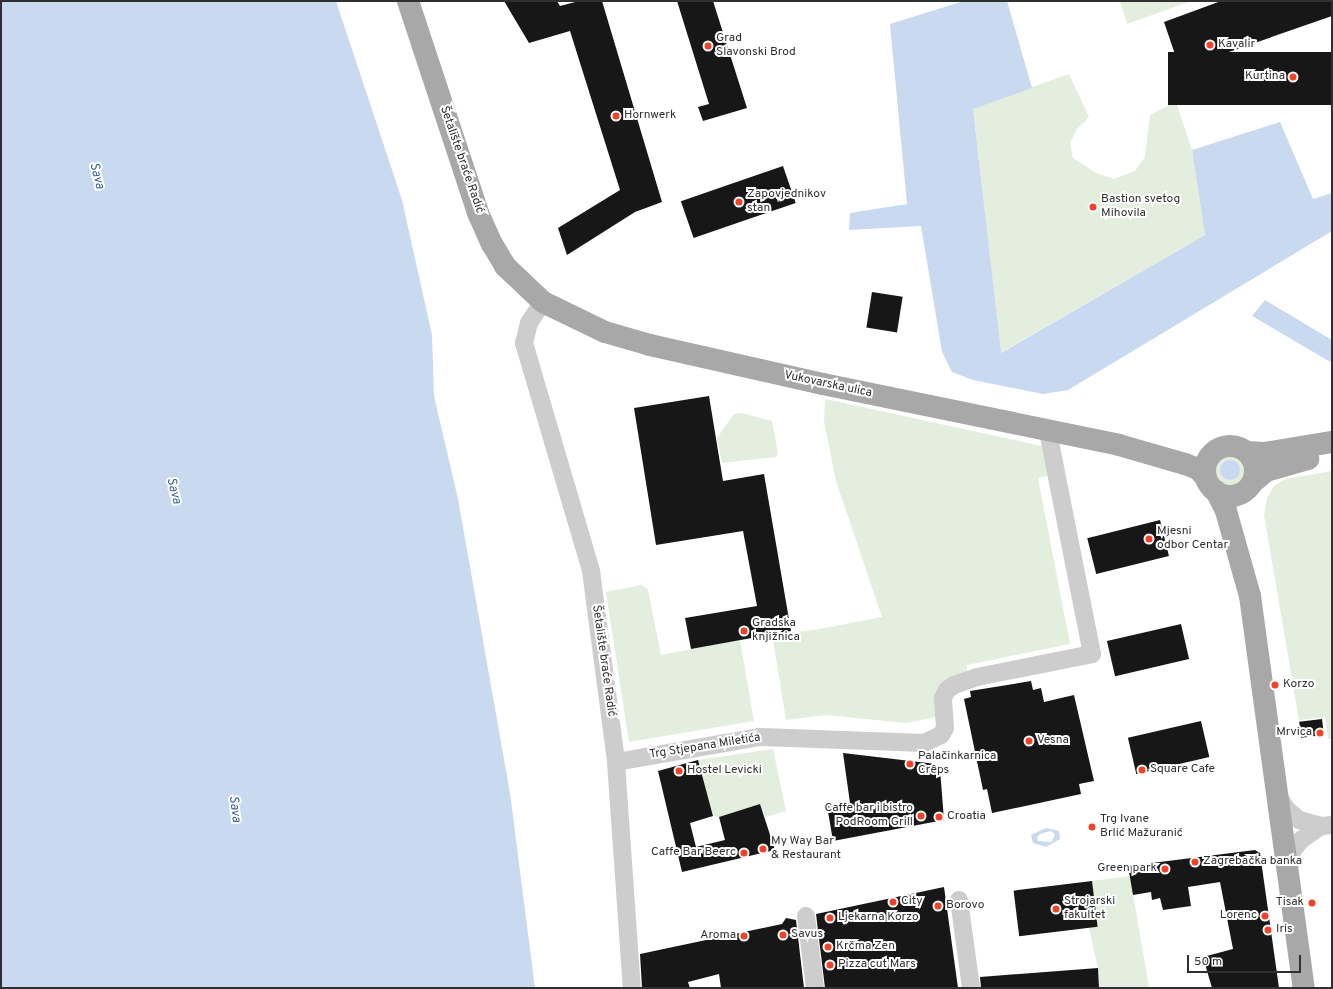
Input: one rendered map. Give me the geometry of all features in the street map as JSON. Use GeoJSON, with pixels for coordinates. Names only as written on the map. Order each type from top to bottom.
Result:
{"type":"FeatureCollection","features":[{"type":"Feature","properties":{"kind":"main road","name":"Šetalište braće Radić"},"geometry":{"type":"LineString","coordinates":[[408,1],[478,213],[492,244],[505,266],[543,302]]}},
{"type":"Feature","properties":{"kind":"main road","name":"Vukovarska ulica"},"geometry":{"type":"LineString","coordinates":[[543,302],[569,317],[605,332],[650,344],[1048,432],[1119,445],[1198,469],[1211,484]]}},
{"type":"Feature","properties":{"kind":"main road"},"geometry":{"type":"LineString","coordinates":[[1250,596],[1226,512],[1211,484],[1207,461],[1218,448],[1233,446],[1247,452],[1264,453],[1332,442]]}},
{"type":"Feature","properties":{"kind":"main road","name":"Vukovarska ulica"},"geometry":{"type":"LineString","coordinates":[[1119,445],[1197,450],[1218,448]]}},
{"type":"Feature","properties":{"kind":"main road"},"geometry":{"type":"LineString","coordinates":[[1247,452],[1255,466],[1243,514],[1250,570],[1250,596],[1304,988]]}},
{"type":"Feature","properties":{"kind":"main road"},"geometry":{"type":"LineString","coordinates":[[1211,484],[1232,496],[1250,485],[1266,471],[1286,464],[1332,455]]}},
{"type":"Feature","properties":{"kind":"street","name":"Šetalište braće Radić"},"geometry":{"type":"LineString","coordinates":[[543,302],[529,323],[524,343],[591,571],[616,762],[632,988]]}},
{"type":"Feature","properties":{"kind":"street","name":"Trg Stjepana Miletića"},"geometry":{"type":"LineString","coordinates":[[616,762],[759,737],[794,737],[911,744],[935,740],[945,728],[943,698],[947,690],[954,685],[977,678],[1092,654],[1048,432]]}},
{"type":"Feature","properties":{"kind":"street"},"geometry":{"type":"LineString","coordinates":[[1277,794],[1286,809],[1299,820],[1327,825]]}},
{"type":"Feature","properties":{"kind":"street"},"geometry":{"type":"LineString","coordinates":[[1286,859],[1301,840],[1327,825]]}},
{"type":"Feature","properties":{"kind":"street"},"geometry":{"type":"LineString","coordinates":[[959,900],[971,988]]}},
{"type":"Feature","properties":{"kind":"street"},"geometry":{"type":"LineString","coordinates":[[806,916],[815,988]]}},
{"type":"Feature","properties":{"kind":"green space"},"geometry":{"type":"Polygon","coordinates":[[[1120,1],[1191,1],[1127,24],[1120,1]]]}},
{"type":"Feature","properties":{"kind":"green space","name":"Bastion svetog Mihovila"},"geometry":{"type":"Polygon","coordinates":[[[1069,74],[1089,117],[1077,129],[1070,143],[1073,158],[1096,173],[1114,179],[1135,171],[1145,157],[1150,115],[1176,102],[1192,150],[1205,235],[1000,353],[973,108],[1069,74]]]}},
{"type":"Feature","properties":{"kind":"green space"},"geometry":{"type":"Polygon","coordinates":[[[825,399],[1042,446],[1048,476],[1038,478],[1070,644],[967,665],[967,675],[940,690],[934,697],[937,717],[906,723],[826,715],[786,720],[772,634],[815,630],[882,617],[836,481],[824,421],[825,399]]]}},
{"type":"Feature","properties":{"kind":"green space"},"geometry":{"type":"Polygon","coordinates":[[[741,413],[772,421],[778,453],[776,457],[722,463],[717,438],[734,414],[741,413]]]}},
{"type":"Feature","properties":{"kind":"green space"},"geometry":{"type":"Polygon","coordinates":[[[1228,454],[1234,454],[1244,461],[1247,470],[1246,476],[1240,483],[1234,486],[1228,486],[1218,479],[1215,473],[1215,467],[1222,457],[1228,454]]]}},
{"type":"Feature","properties":{"kind":"green space"},"geometry":{"type":"Polygon","coordinates":[[[1332,471],[1332,739],[1328,739],[1325,717],[1299,720],[1264,515],[1267,498],[1274,486],[1286,479],[1332,471]]]}},
{"type":"Feature","properties":{"kind":"green space"},"geometry":{"type":"Polygon","coordinates":[[[642,585],[648,590],[661,655],[740,640],[754,721],[629,742],[606,592],[642,585]]]}},
{"type":"Feature","properties":{"kind":"green space"},"geometry":{"type":"Polygon","coordinates":[[[773,749],[786,811],[765,817],[760,804],[719,817],[713,816],[698,760],[773,749]]]}},
{"type":"Feature","properties":{"kind":"green space"},"geometry":{"type":"Polygon","coordinates":[[[1130,876],[1149,987],[1099,988],[1098,968],[1089,928],[1092,881],[1130,876]]]}},
{"type":"Feature","properties":{"kind":"water","name":"Sava"},"geometry":{"type":"Polygon","coordinates":[[[1,1],[336,1],[402,200],[432,335],[434,396],[458,499],[510,793],[535,988],[1,988],[1,1]]]}},
{"type":"Feature","properties":{"kind":"water"},"geometry":{"type":"Polygon","coordinates":[[[964,1],[1007,1],[1032,88],[973,109],[1001,353],[1205,235],[1192,150],[1280,122],[1313,199],[1332,193],[1332,231],[1068,390],[1043,394],[973,380],[952,372],[942,352],[921,226],[849,230],[850,213],[907,204],[890,24],[964,1]]]}},
{"type":"Feature","properties":{"kind":"water"},"geometry":{"type":"Polygon","coordinates":[[[1265,300],[1332,340],[1332,363],[1252,316],[1265,300]]]}},
{"type":"Feature","properties":{"kind":"water"},"geometry":{"type":"Polygon","coordinates":[[[1230,460],[1237,463],[1240,470],[1237,477],[1230,480],[1223,477],[1220,470],[1223,463],[1230,460]]]}},
{"type":"Feature","properties":{"kind":"water"},"geometry":{"type":"Polygon","coordinates":[[[1046,828],[1059,831],[1060,839],[1046,847],[1033,843],[1031,835],[1046,828]],[[1051,831],[1040,834],[1037,837],[1038,841],[1052,842],[1055,834],[1051,831]]]}},
{"type":"Feature","properties":{"kind":"building","name":"Hornwerk"},"geometry":{"type":"Polygon","coordinates":[[[504,1],[557,1],[560,6],[579,1],[602,1],[662,202],[635,212],[567,255],[558,228],[620,190],[570,31],[529,43],[504,1]]]}},
{"type":"Feature","properties":{"kind":"building"},"geometry":{"type":"Polygon","coordinates":[[[677,1],[713,1],[747,108],[703,121],[698,107],[709,104],[677,1]]]}},
{"type":"Feature","properties":{"kind":"building","name":"Kavalir"},"geometry":{"type":"Polygon","coordinates":[[[1221,1],[1332,1],[1332,16],[1180,69],[1164,22],[1221,1]]]}},
{"type":"Feature","properties":{"kind":"building"},"geometry":{"type":"Polygon","coordinates":[[[1168,52],[1332,52],[1332,105],[1168,105],[1168,52]]]}},
{"type":"Feature","properties":{"kind":"building","name":"Zapovjednikov stan"},"geometry":{"type":"Polygon","coordinates":[[[783,166],[796,203],[694,238],[681,201],[783,166]]]}},
{"type":"Feature","properties":{"kind":"building"},"geometry":{"type":"Polygon","coordinates":[[[872,292],[903,297],[897,332],[866,328],[872,292]]]}},
{"type":"Feature","properties":{"kind":"building"},"geometry":{"type":"Polygon","coordinates":[[[709,396],[723,481],[764,474],[791,631],[691,649],[685,618],[757,606],[743,531],[656,545],[634,408],[709,396]]]}},
{"type":"Feature","properties":{"kind":"building"},"geometry":{"type":"Polygon","coordinates":[[[1160,520],[1169,556],[1096,574],[1087,538],[1160,520]]]}},
{"type":"Feature","properties":{"kind":"building"},"geometry":{"type":"Polygon","coordinates":[[[1181,624],[1189,659],[1115,676],[1107,641],[1181,624]]]}},
{"type":"Feature","properties":{"kind":"building","name":"Vesna"},"geometry":{"type":"Polygon","coordinates":[[[1031,681],[1033,690],[1041,688],[1044,702],[1074,695],[1094,781],[1079,784],[1081,794],[992,813],[987,789],[983,790],[964,699],[971,697],[970,691],[1031,681]]]}},
{"type":"Feature","properties":{"kind":"building"},"geometry":{"type":"Polygon","coordinates":[[[1322,719],[1324,735],[1301,738],[1299,722],[1322,719]]]}},
{"type":"Feature","properties":{"kind":"building"},"geometry":{"type":"Polygon","coordinates":[[[1201,721],[1209,757],[1136,774],[1128,738],[1201,721]]]}},
{"type":"Feature","properties":{"kind":"building"},"geometry":{"type":"Polygon","coordinates":[[[843,753],[936,764],[940,769],[944,820],[833,841],[827,806],[850,803],[843,753]]]}},
{"type":"Feature","properties":{"kind":"building"},"geometry":{"type":"Polygon","coordinates":[[[698,760],[713,816],[690,823],[696,847],[725,840],[719,817],[760,804],[775,850],[682,872],[658,771],[698,760]]]}},
{"type":"Feature","properties":{"kind":"building"},"geometry":{"type":"Polygon","coordinates":[[[1255,850],[1260,853],[1279,988],[1212,988],[1203,957],[1233,949],[1220,882],[1188,887],[1191,906],[1163,910],[1160,898],[1152,900],[1151,892],[1133,895],[1128,866],[1255,850]]]}},
{"type":"Feature","properties":{"kind":"building","name":"Strojarski fakultet"},"geometry":{"type":"Polygon","coordinates":[[[1092,881],[1098,927],[1019,936],[1014,891],[1092,881]]]}},
{"type":"Feature","properties":{"kind":"building"},"geometry":{"type":"Polygon","coordinates":[[[944,887],[958,988],[825,988],[816,914],[944,887]]]}},
{"type":"Feature","properties":{"kind":"building"},"geometry":{"type":"Polygon","coordinates":[[[786,918],[796,920],[804,988],[721,988],[719,974],[688,982],[690,988],[642,988],[640,954],[782,924],[786,918]]]}},
{"type":"Feature","properties":{"kind":"building"},"geometry":{"type":"Polygon","coordinates":[[[1098,968],[1099,988],[981,988],[980,977],[1098,968]]]}},
{"type":"Feature","properties":{"kind":"place","name":"Kavalir"},"geometry":{"type":"Point","coordinates":[1210,45]}},
{"type":"Feature","properties":{"kind":"place","name":"Grad Slavonski Brod"},"geometry":{"type":"Point","coordinates":[708,46]}},
{"type":"Feature","properties":{"kind":"place","name":"Kurtina"},"geometry":{"type":"Point","coordinates":[1293,77]}},
{"type":"Feature","properties":{"kind":"place","name":"Hornwerk"},"geometry":{"type":"Point","coordinates":[616,116]}},
{"type":"Feature","properties":{"kind":"place","name":"Zapovjednikov stan"},"geometry":{"type":"Point","coordinates":[739,202]}},
{"type":"Feature","properties":{"kind":"place","name":"Bastion svetog Mihovila"},"geometry":{"type":"Point","coordinates":[1093,207]}},
{"type":"Feature","properties":{"kind":"place","name":"Mjesni odbor Centar"},"geometry":{"type":"Point","coordinates":[1149,539]}},
{"type":"Feature","properties":{"kind":"place","name":"Gradska knjižnica"},"geometry":{"type":"Point","coordinates":[744,631]}},
{"type":"Feature","properties":{"kind":"place","name":"Korzo"},"geometry":{"type":"Point","coordinates":[1275,685]}},
{"type":"Feature","properties":{"kind":"place","name":"Mrvica"},"geometry":{"type":"Point","coordinates":[1320,733]}},
{"type":"Feature","properties":{"kind":"place","name":"Vesna"},"geometry":{"type":"Point","coordinates":[1029,741]}},
{"type":"Feature","properties":{"kind":"place","name":"Palačinkarnica Crêps"},"geometry":{"type":"Point","coordinates":[910,764]}},
{"type":"Feature","properties":{"kind":"place","name":"Square Cafe"},"geometry":{"type":"Point","coordinates":[1142,770]}},
{"type":"Feature","properties":{"kind":"place","name":"Hostel Levicki"},"geometry":{"type":"Point","coordinates":[679,771]}},
{"type":"Feature","properties":{"kind":"place","name":"Caffe bar i bistro PodRoom Grill"},"geometry":{"type":"Point","coordinates":[921,816]}},
{"type":"Feature","properties":{"kind":"place","name":"Croatia"},"geometry":{"type":"Point","coordinates":[939,817]}},
{"type":"Feature","properties":{"kind":"place","name":"Trg Ivane Brlić Mažuranić"},"geometry":{"type":"Point","coordinates":[1092,827]}},
{"type":"Feature","properties":{"kind":"place","name":"My Way Bar & Restaurant"},"geometry":{"type":"Point","coordinates":[763,849]}},
{"type":"Feature","properties":{"kind":"place","name":"Caffe Bar Beerc"},"geometry":{"type":"Point","coordinates":[744,853]}},
{"type":"Feature","properties":{"kind":"place","name":"Zagrebačka banka"},"geometry":{"type":"Point","coordinates":[1195,862]}},
{"type":"Feature","properties":{"kind":"place","name":"Green park"},"geometry":{"type":"Point","coordinates":[1165,869]}},
{"type":"Feature","properties":{"kind":"place","name":"City"},"geometry":{"type":"Point","coordinates":[893,902]}},
{"type":"Feature","properties":{"kind":"place","name":"Tisak"},"geometry":{"type":"Point","coordinates":[1312,903]}},
{"type":"Feature","properties":{"kind":"place","name":"Borovo"},"geometry":{"type":"Point","coordinates":[938,906]}},
{"type":"Feature","properties":{"kind":"place","name":"Strojarski fakultet"},"geometry":{"type":"Point","coordinates":[1056,909]}},
{"type":"Feature","properties":{"kind":"place","name":"Lorenc"},"geometry":{"type":"Point","coordinates":[1265,916]}},
{"type":"Feature","properties":{"kind":"place","name":"Ljekarna Korzo"},"geometry":{"type":"Point","coordinates":[830,918]}},
{"type":"Feature","properties":{"kind":"place","name":"Iris"},"geometry":{"type":"Point","coordinates":[1268,930]}},
{"type":"Feature","properties":{"kind":"place","name":"Savus"},"geometry":{"type":"Point","coordinates":[783,935]}},
{"type":"Feature","properties":{"kind":"place","name":"Aroma"},"geometry":{"type":"Point","coordinates":[744,936]}},
{"type":"Feature","properties":{"kind":"place","name":"Krčma Zen"},"geometry":{"type":"Point","coordinates":[828,947]}},
{"type":"Feature","properties":{"kind":"place","name":"Pizza cut Mars"},"geometry":{"type":"Point","coordinates":[830,965]}}]}
